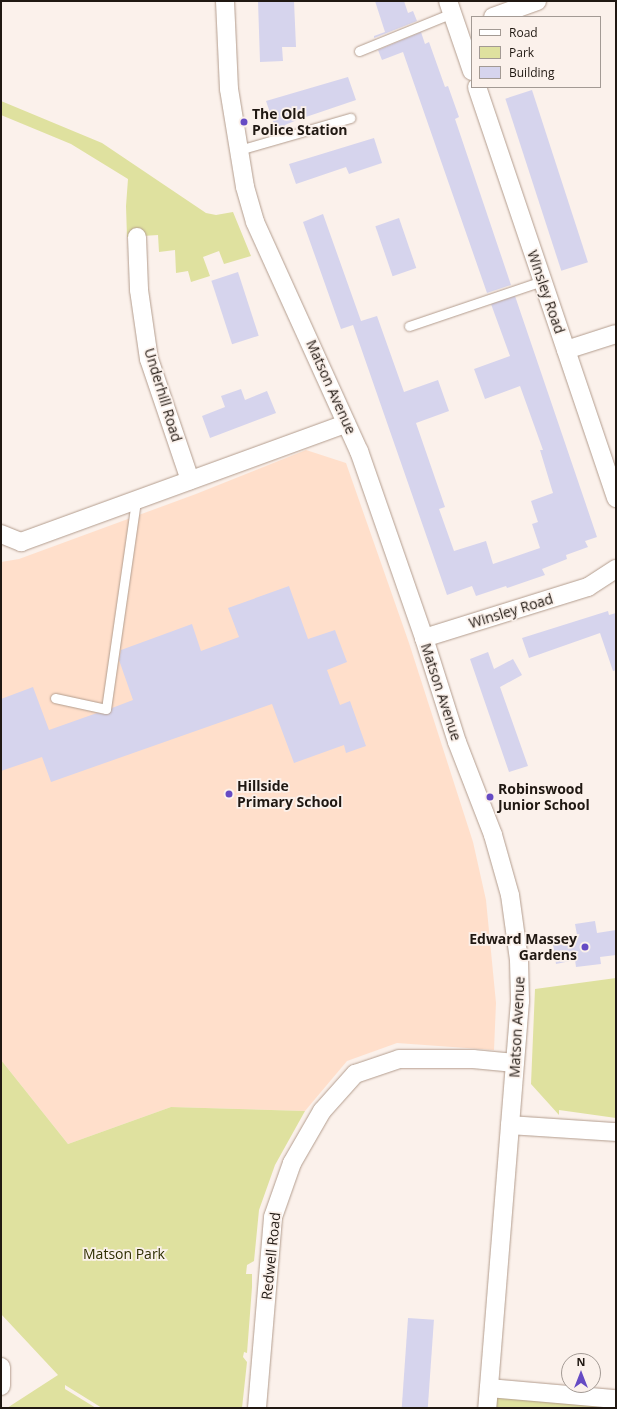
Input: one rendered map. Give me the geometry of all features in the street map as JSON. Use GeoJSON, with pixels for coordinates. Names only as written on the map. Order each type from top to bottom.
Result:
{"type":"FeatureCollection","features":[{"type":"Feature","properties":{"kind":"street","name":"Matson Avenue"},"geometry":{"type":"LineString","coordinates":[[225,1],[229,88],[245,187],[256,222],[359,451],[424,638],[457,742],[494,835],[510,895],[519,960],[520,987],[487,1408]]}},
{"type":"Feature","properties":{"kind":"street"},"geometry":{"type":"LineString","coordinates":[[496,16],[537,1]]}},
{"type":"Feature","properties":{"kind":"street"},"geometry":{"type":"LineString","coordinates":[[450,7],[465,27],[471,65]]}},
{"type":"Feature","properties":{"kind":"street","name":"Winsley Road"},"geometry":{"type":"LineString","coordinates":[[477,88],[616,498]]}},
{"type":"Feature","properties":{"kind":"street","name":"Underhill Road"},"geometry":{"type":"LineString","coordinates":[[137,237],[139,290],[149,359],[190,480]]}},
{"type":"Feature","properties":{"kind":"street"},"geometry":{"type":"LineString","coordinates":[[566,350],[616,334]]}},
{"type":"Feature","properties":{"kind":"street"},"geometry":{"type":"LineString","coordinates":[[1,534],[20,542],[346,424]]}},
{"type":"Feature","properties":{"kind":"street","name":"Winsley Road"},"geometry":{"type":"LineString","coordinates":[[424,638],[588,587],[616,569]]}},
{"type":"Feature","properties":{"kind":"street","name":"Redwell Road"},"geometry":{"type":"LineString","coordinates":[[256,1408],[273,1217],[292,1163],[322,1111],[356,1074],[399,1059],[472,1059],[515,1063]]}},
{"type":"Feature","properties":{"kind":"street"},"geometry":{"type":"LineString","coordinates":[[510,1125],[616,1132]]}},
{"type":"Feature","properties":{"kind":"street"},"geometry":{"type":"LineString","coordinates":[[1,1367],[1,1386]]}},
{"type":"Feature","properties":{"kind":"street"},"geometry":{"type":"LineString","coordinates":[[489,1388],[616,1399]]}},
{"type":"Feature","properties":{"kind":"lane"},"geometry":{"type":"LineString","coordinates":[[358,51],[450,7]]}},
{"type":"Feature","properties":{"kind":"lane"},"geometry":{"type":"LineString","coordinates":[[239,150],[350,118]]}},
{"type":"Feature","properties":{"kind":"lane"},"geometry":{"type":"LineString","coordinates":[[409,326],[542,281]]}},
{"type":"Feature","properties":{"kind":"lane"},"geometry":{"type":"LineString","coordinates":[[55,698],[106,709],[136,500]]}},
{"type":"Feature","properties":{"kind":"shaded area","name":"Hillside Primary School"},"geometry":{"type":"Polygon","coordinates":[[[306,450],[346,463],[409,643],[473,842],[486,900],[496,1003],[494,1050],[397,1043],[347,1061],[305,1111],[171,1107],[68,1144],[1,1060],[1,562],[19,559],[196,494],[306,450]]]}},
{"type":"Feature","properties":{"kind":"green space"},"geometry":{"type":"Polygon","coordinates":[[[1,101],[102,143],[206,213],[216,215],[233,212],[251,256],[224,264],[219,251],[203,257],[210,276],[191,282],[188,271],[176,273],[175,250],[159,252],[158,235],[127,237],[126,206],[128,179],[71,144],[1,115],[1,101]]]}},
{"type":"Feature","properties":{"kind":"green space"},"geometry":{"type":"Polygon","coordinates":[[[616,978],[616,1118],[559,1110],[559,1115],[531,1084],[535,989],[616,978]]]}},
{"type":"Feature","properties":{"kind":"green space","name":"Matson Park"},"geometry":{"type":"Polygon","coordinates":[[[1,1060],[68,1144],[171,1107],[305,1111],[275,1165],[259,1210],[254,1261],[247,1265],[246,1274],[252,1274],[252,1287],[247,1353],[244,1352],[243,1357],[247,1362],[242,1408],[102,1408],[65,1385],[65,1389],[96,1408],[7,1408],[58,1375],[1,1314],[1,1060]]]}},
{"type":"Feature","properties":{"kind":"green space"},"geometry":{"type":"Polygon","coordinates":[[[489,1388],[616,1399],[616,1408],[487,1408],[489,1388]]]}},
{"type":"Feature","properties":{"kind":"building"},"geometry":{"type":"Polygon","coordinates":[[[258,1],[294,1],[296,47],[282,47],[283,61],[260,62],[258,1]]]}},
{"type":"Feature","properties":{"kind":"building"},"geometry":{"type":"Polygon","coordinates":[[[375,1],[404,1],[408,13],[413,11],[417,21],[374,38],[374,36],[385,32],[375,1]]]}},
{"type":"Feature","properties":{"kind":"building"},"geometry":{"type":"Polygon","coordinates":[[[421,32],[425,44],[429,42],[445,87],[448,86],[459,117],[455,119],[511,285],[487,293],[403,52],[382,60],[378,50],[421,32]]]}},
{"type":"Feature","properties":{"kind":"building"},"geometry":{"type":"Polygon","coordinates":[[[348,77],[356,100],[285,125],[285,130],[277,133],[266,101],[348,77]]]}},
{"type":"Feature","properties":{"kind":"building"},"geometry":{"type":"Polygon","coordinates":[[[532,90],[588,262],[561,271],[505,99],[532,90]]]}},
{"type":"Feature","properties":{"kind":"building"},"geometry":{"type":"Polygon","coordinates":[[[374,138],[382,163],[349,174],[346,167],[296,184],[289,164],[374,138]]]}},
{"type":"Feature","properties":{"kind":"building"},"geometry":{"type":"Polygon","coordinates":[[[323,214],[361,321],[377,316],[404,392],[438,380],[449,411],[416,423],[445,507],[439,509],[454,551],[486,541],[493,564],[540,548],[532,524],[538,522],[531,501],[553,493],[540,450],[543,450],[520,386],[485,399],[474,369],[510,356],[491,304],[515,296],[597,537],[585,541],[588,547],[566,555],[567,559],[542,569],[545,575],[507,588],[506,586],[476,596],[472,586],[447,595],[353,325],[341,329],[303,222],[323,214]]]}},
{"type":"Feature","properties":{"kind":"building"},"geometry":{"type":"Polygon","coordinates":[[[399,218],[416,268],[393,276],[375,226],[399,218]]]}},
{"type":"Feature","properties":{"kind":"building"},"geometry":{"type":"Polygon","coordinates":[[[238,272],[259,336],[232,344],[211,281],[238,272]]]}},
{"type":"Feature","properties":{"kind":"building"},"geometry":{"type":"Polygon","coordinates":[[[241,389],[245,400],[267,391],[276,413],[210,438],[202,416],[225,407],[221,396],[241,389]]]}},
{"type":"Feature","properties":{"kind":"building"},"geometry":{"type":"Polygon","coordinates":[[[289,586],[308,639],[335,630],[347,662],[327,670],[340,705],[350,701],[366,746],[346,753],[344,745],[294,763],[272,704],[51,782],[42,757],[1,771],[1,699],[33,687],[49,730],[97,713],[108,714],[112,708],[133,700],[119,660],[121,650],[192,624],[201,651],[239,637],[228,608],[289,586]]]}},
{"type":"Feature","properties":{"kind":"building"},"geometry":{"type":"Polygon","coordinates":[[[608,611],[609,615],[616,613],[616,670],[613,671],[600,633],[529,658],[522,638],[608,611]]]}},
{"type":"Feature","properties":{"kind":"building"},"geometry":{"type":"Polygon","coordinates":[[[488,652],[494,669],[513,659],[522,675],[500,687],[528,766],[509,772],[470,659],[488,652]]]}},
{"type":"Feature","properties":{"kind":"building","name":"Edward Massey Gardens"},"geometry":{"type":"Polygon","coordinates":[[[595,921],[597,933],[616,930],[616,955],[600,957],[601,964],[576,967],[575,960],[556,964],[552,938],[577,935],[575,924],[595,921]]]}},
{"type":"Feature","properties":{"kind":"building"},"geometry":{"type":"Polygon","coordinates":[[[408,1318],[434,1320],[428,1408],[402,1408],[408,1318]]]}},
{"type":"Feature","properties":{"kind":"place","name":"The Old Police Station"},"geometry":{"type":"Point","coordinates":[244,122]}},
{"type":"Feature","properties":{"kind":"place","name":"Hillside Primary School"},"geometry":{"type":"Point","coordinates":[229,794]}},
{"type":"Feature","properties":{"kind":"place","name":"Robinswood Junior School"},"geometry":{"type":"Point","coordinates":[490,797]}},
{"type":"Feature","properties":{"kind":"place","name":"Edward Massey Gardens"},"geometry":{"type":"Point","coordinates":[585,947]}}]}
